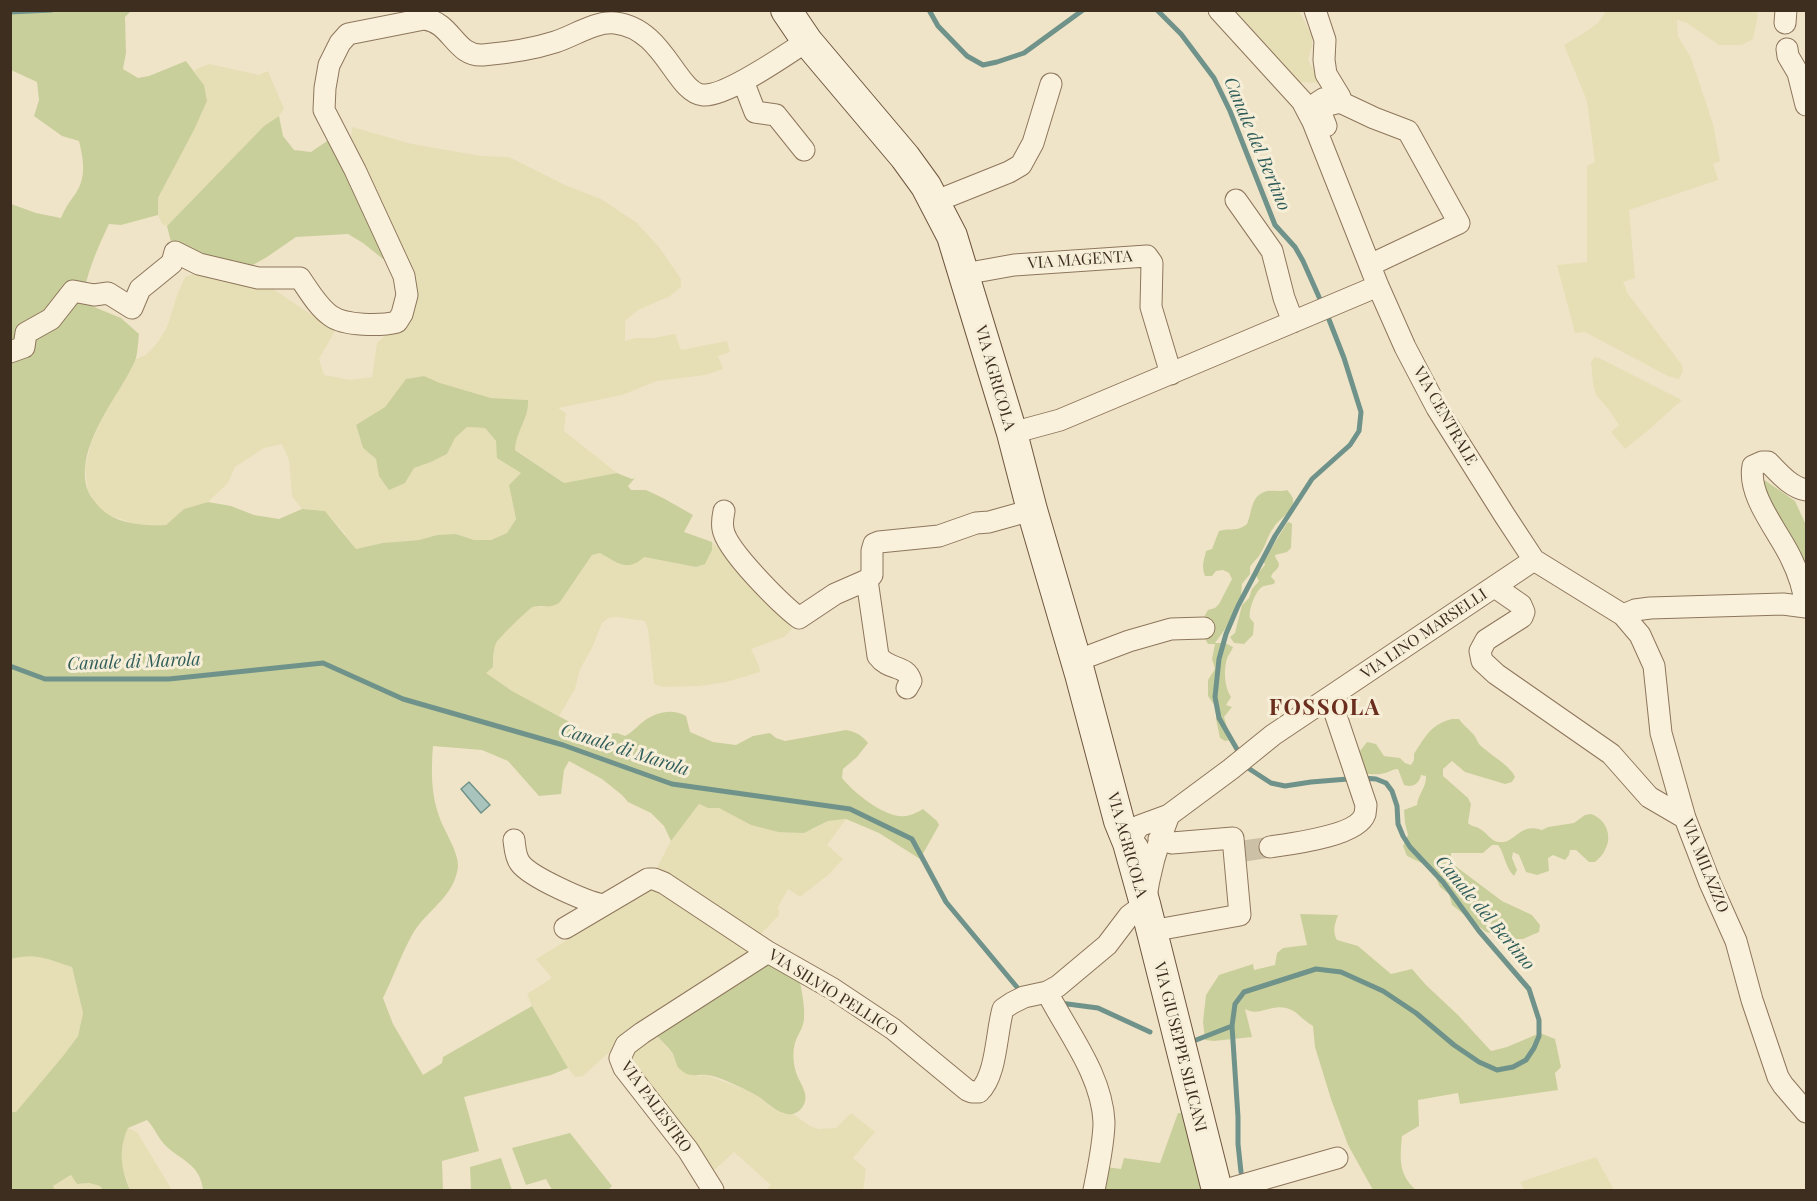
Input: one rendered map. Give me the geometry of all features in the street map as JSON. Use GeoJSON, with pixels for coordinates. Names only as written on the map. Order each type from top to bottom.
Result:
{"type":"FeatureCollection","features":[{"type":"Feature","properties":{"kind":"street","name":"VIA AGRICOLA"},"geometry":{"type":"LineString","coordinates":[[786,10],[807,41],[905,157],[926,186],[952,236],[1012,433],[1148,918],[1129,916],[1107,945],[1047,992]]}},
{"type":"Feature","properties":{"kind":"street","name":"VIA CENTRALE"},"geometry":{"type":"LineString","coordinates":[[1219,10],[1302,101],[1313,122],[1378,286],[1405,347],[1437,408],[1534,560]]}},
{"type":"Feature","properties":{"kind":"street"},"geometry":{"type":"LineString","coordinates":[[1315,10],[1325,40],[1326,74],[1341,102]]}},
{"type":"Feature","properties":{"kind":"street"},"geometry":{"type":"LineString","coordinates":[[10,352],[24,347],[26,333],[51,319],[73,291],[94,295],[108,293],[132,308],[140,289],[172,263],[175,252],[199,264],[258,278],[300,278],[311,295],[331,317],[346,322],[385,325],[397,322],[407,296],[404,276],[355,170],[324,110],[329,64],[339,43],[348,34],[429,20],[443,26],[464,50],[481,55],[555,42],[600,24],[615,23],[634,28],[647,36],[662,51],[684,83],[693,91],[703,95],[723,91],[743,81],[807,41]]}},
{"type":"Feature","properties":{"kind":"street"},"geometry":{"type":"LineString","coordinates":[[1787,49],[1788,56],[1798,73],[1806,105]]}},
{"type":"Feature","properties":{"kind":"street"},"geometry":{"type":"LineString","coordinates":[[743,81],[755,112],[776,115],[804,150]]}},
{"type":"Feature","properties":{"kind":"street"},"geometry":{"type":"LineString","coordinates":[[934,202],[1022,165],[1033,143],[1051,84]]}},
{"type":"Feature","properties":{"kind":"street"},"geometry":{"type":"LineString","coordinates":[[1339,187],[1341,172],[1338,153],[1317,103],[1323,99],[1332,104],[1341,102],[1408,131],[1459,223],[1370,265]]}},
{"type":"Feature","properties":{"kind":"street"},"geometry":{"type":"LineString","coordinates":[[1236,200],[1272,251],[1284,298],[1298,320]]}},
{"type":"Feature","properties":{"kind":"street","name":"VIA MAGENTA"},"geometry":{"type":"LineString","coordinates":[[964,274],[1014,265],[1147,256],[1152,263],[1151,307],[1171,374]]}},
{"type":"Feature","properties":{"kind":"street"},"geometry":{"type":"LineString","coordinates":[[1012,433],[1060,420],[1378,286]]}},
{"type":"Feature","properties":{"kind":"street"},"geometry":{"type":"LineString","coordinates":[[1623,615],[1635,609],[1650,608],[1783,604],[1806,607],[1803,588],[1791,557],[1767,518],[1751,477],[1753,466],[1767,462],[1788,482],[1806,490]]}},
{"type":"Feature","properties":{"kind":"street"},"geometry":{"type":"LineString","coordinates":[[724,511],[723,530],[731,546],[783,606],[799,618],[835,594],[867,580],[872,575],[874,544],[939,536],[976,523],[989,522],[1032,510]]}},
{"type":"Feature","properties":{"kind":"street","name":"VIA LINO MARSELLI"},"geometry":{"type":"LineString","coordinates":[[1128,843],[1139,826],[1169,815],[1273,735],[1534,560]]}},
{"type":"Feature","properties":{"kind":"street","name":"VIA MILAZZO"},"geometry":{"type":"LineString","coordinates":[[1534,560],[1623,615],[1640,635],[1654,666],[1661,733],[1685,818],[1710,883],[1736,941],[1752,1000],[1778,1077],[1782,1085],[1806,1112]]}},
{"type":"Feature","properties":{"kind":"street"},"geometry":{"type":"LineString","coordinates":[[867,580],[878,656],[884,664],[909,675],[911,681],[907,688]]}},
{"type":"Feature","properties":{"kind":"street"},"geometry":{"type":"LineString","coordinates":[[1495,587],[1521,605],[1524,612],[1522,617],[1486,640],[1480,651],[1482,662],[1611,754],[1649,797],[1685,818]]}},
{"type":"Feature","properties":{"kind":"street"},"geometry":{"type":"LineString","coordinates":[[1076,660],[1171,629],[1204,628]]}},
{"type":"Feature","properties":{"kind":"street"},"geometry":{"type":"LineString","coordinates":[[1270,847],[1320,839],[1352,828],[1365,814],[1366,805],[1330,698]]}},
{"type":"Feature","properties":{"kind":"street"},"geometry":{"type":"LineString","coordinates":[[1128,843],[1142,847],[1159,839],[1172,843],[1233,838],[1239,852],[1240,915],[1148,918],[1148,878],[1159,839],[1169,815]]}},
{"type":"Feature","properties":{"kind":"street"},"geometry":{"type":"LineString","coordinates":[[514,840],[516,855],[520,863],[537,876],[591,902],[604,905]]}},
{"type":"Feature","properties":{"kind":"street","name":"VIA SILVIO PELLICO"},"geometry":{"type":"LineString","coordinates":[[565,928],[648,879],[664,883],[768,952],[834,989],[884,1023],[972,1092],[979,1092],[984,1087],[990,1070],[1003,1009],[1024,997],[1047,992]]}},
{"type":"Feature","properties":{"kind":"street","name":"VIA GIUSEPPE SILICANI"},"geometry":{"type":"LineString","coordinates":[[1148,918],[1217,1191]]}},
{"type":"Feature","properties":{"kind":"street","name":"VIA PALESTRO"},"geometry":{"type":"LineString","coordinates":[[713,1191],[688,1150],[624,1068],[620,1058],[626,1045],[642,1033],[768,952]]}},
{"type":"Feature","properties":{"kind":"street"},"geometry":{"type":"LineString","coordinates":[[1047,992],[1092,1072],[1099,1098],[1104,1122],[1094,1191]]}},
{"type":"Feature","properties":{"kind":"street"},"geometry":{"type":"LineString","coordinates":[[1225,1191],[1337,1158]]}},
{"type":"Feature","properties":{"kind":"shaded area"},"geometry":{"type":"Polygon","coordinates":[[[1755,10],[1758,15],[1753,39],[1742,45],[1719,45],[1687,23],[1677,20],[1678,36],[1691,58],[1713,124],[1720,161],[1713,164],[1718,180],[1629,210],[1635,278],[1623,282],[1628,294],[1682,365],[1683,371],[1679,379],[1668,376],[1585,332],[1575,333],[1557,265],[1587,262],[1587,166],[1595,162],[1587,101],[1564,45],[1598,23],[1606,11],[1755,10]]]}},
{"type":"Feature","properties":{"kind":"shaded area"},"geometry":{"type":"Polygon","coordinates":[[[1228,11],[1299,11],[1312,36],[1308,60],[1321,83],[1299,82],[1228,11]]]}},
{"type":"Feature","properties":{"kind":"shaded area"},"geometry":{"type":"Polygon","coordinates":[[[209,64],[259,75],[268,71],[284,109],[279,116],[264,126],[167,226],[162,224],[158,215],[158,198],[207,101],[204,85],[194,70],[209,64]]]}},
{"type":"Feature","properties":{"kind":"shaded area"},"geometry":{"type":"Polygon","coordinates":[[[352,127],[412,144],[481,156],[509,157],[565,185],[601,199],[637,223],[659,247],[681,279],[681,287],[670,296],[638,310],[625,321],[625,341],[675,334],[681,350],[727,341],[730,352],[718,356],[723,369],[705,375],[657,381],[622,395],[558,408],[566,413],[564,431],[617,473],[564,483],[515,449],[516,437],[525,420],[528,400],[491,398],[424,376],[406,379],[385,407],[356,425],[363,448],[376,459],[379,476],[405,483],[414,468],[447,454],[455,438],[467,427],[485,428],[522,473],[509,485],[516,519],[507,533],[491,540],[474,540],[456,534],[437,535],[419,540],[356,549],[325,511],[302,509],[292,496],[289,460],[282,444],[264,448],[235,467],[228,483],[208,502],[184,509],[166,525],[141,526],[103,513],[88,492],[85,468],[91,443],[136,359],[146,355],[158,342],[167,327],[185,277],[196,273],[257,283],[273,289],[336,329],[319,359],[324,375],[350,380],[372,377],[377,343],[390,331],[407,327],[418,290],[351,139],[352,127]]]}},
{"type":"Feature","properties":{"kind":"shaded area"},"geometry":{"type":"Polygon","coordinates":[[[1594,357],[1682,400],[1625,449],[1611,432],[1619,425],[1596,395],[1591,363],[1594,357]]]}},
{"type":"Feature","properties":{"kind":"shaded area"},"geometry":{"type":"Polygon","coordinates":[[[712,542],[727,555],[786,619],[792,629],[784,637],[751,649],[760,672],[726,682],[699,686],[663,687],[654,684],[648,629],[645,621],[617,617],[608,618],[602,623],[580,669],[575,689],[559,716],[512,691],[485,673],[493,667],[496,641],[527,610],[560,602],[592,555],[600,553],[615,562],[644,557],[696,567],[704,564],[709,557],[712,542]]]}},
{"type":"Feature","properties":{"kind":"shaded area"},"geometry":{"type":"Polygon","coordinates":[[[699,804],[708,808],[719,808],[751,825],[778,832],[812,830],[828,821],[846,819],[827,845],[843,859],[828,875],[800,897],[788,889],[778,907],[779,915],[758,937],[656,869],[671,841],[699,804]]]}},
{"type":"Feature","properties":{"kind":"shaded area"},"geometry":{"type":"Polygon","coordinates":[[[656,886],[756,953],[632,1036],[583,1076],[575,1077],[527,994],[552,978],[536,959],[656,886]]]}},
{"type":"Feature","properties":{"kind":"shaded area"},"geometry":{"type":"Polygon","coordinates":[[[27,954],[72,967],[83,1013],[78,1036],[16,1112],[11,1112],[11,959],[27,954]]]}},
{"type":"Feature","properties":{"kind":"shaded area"},"geometry":{"type":"Polygon","coordinates":[[[655,1034],[674,1056],[676,1065],[698,1076],[706,1075],[741,1088],[784,1114],[793,1114],[810,1126],[819,1129],[836,1128],[851,1113],[875,1132],[853,1158],[866,1169],[863,1190],[766,1190],[771,1185],[734,1152],[709,1175],[627,1061],[631,1046],[655,1034]]]}},
{"type":"Feature","properties":{"kind":"shaded area"},"geometry":{"type":"Polygon","coordinates":[[[128,1128],[137,1132],[172,1190],[130,1190],[121,1163],[123,1138],[128,1128]]]}},
{"type":"Feature","properties":{"kind":"shaded area"},"geometry":{"type":"Polygon","coordinates":[[[1596,1157],[1614,1190],[1524,1190],[1520,1182],[1596,1157]]]}},
{"type":"Feature","properties":{"kind":"shaded area"},"geometry":{"type":"Polygon","coordinates":[[[72,1175],[77,1184],[89,1183],[100,1186],[103,1190],[55,1190],[53,1186],[72,1175]]]}},
{"type":"Feature","properties":{"kind":"green space"},"geometry":{"type":"Polygon","coordinates":[[[10,11],[131,11],[125,17],[126,53],[123,69],[138,78],[186,61],[204,85],[207,101],[158,198],[158,215],[121,225],[109,224],[86,282],[82,302],[121,318],[139,334],[135,361],[100,424],[87,458],[85,475],[88,491],[102,510],[128,522],[157,525],[166,525],[184,509],[208,502],[231,506],[254,515],[279,519],[302,509],[325,511],[356,549],[383,543],[419,540],[437,535],[456,534],[474,540],[491,540],[507,533],[516,519],[509,485],[521,473],[497,458],[496,441],[485,428],[467,427],[455,438],[447,454],[414,468],[405,483],[389,490],[379,476],[376,459],[363,448],[356,425],[385,407],[406,379],[424,376],[491,398],[528,400],[527,413],[515,450],[564,483],[617,473],[635,478],[628,486],[631,490],[646,490],[693,515],[684,532],[712,542],[712,550],[705,564],[696,567],[644,557],[638,562],[627,565],[600,553],[592,555],[560,602],[553,606],[533,607],[498,640],[494,649],[493,667],[486,673],[512,691],[591,736],[617,733],[625,736],[649,718],[659,713],[670,712],[686,716],[690,732],[713,742],[736,745],[753,736],[770,733],[785,741],[846,730],[853,732],[868,743],[843,769],[842,778],[847,784],[880,809],[898,816],[906,816],[923,809],[939,825],[920,859],[879,833],[846,819],[828,821],[804,833],[778,832],[751,825],[719,808],[708,808],[699,804],[671,841],[664,826],[651,813],[628,802],[602,779],[569,761],[564,770],[561,794],[539,796],[508,761],[482,750],[433,746],[433,792],[440,819],[458,861],[458,867],[445,896],[412,935],[383,998],[393,1024],[423,1075],[442,1063],[443,1057],[532,1006],[568,1068],[551,1075],[464,1097],[479,1151],[442,1161],[443,1190],[203,1190],[195,1169],[164,1144],[147,1120],[128,1128],[123,1144],[124,1175],[130,1190],[103,1190],[100,1186],[89,1183],[77,1184],[71,1175],[53,1186],[55,1190],[11,1190],[11,1112],[16,1112],[78,1036],[83,1013],[72,967],[35,956],[11,959],[11,204],[36,213],[61,218],[79,187],[83,167],[79,141],[62,136],[34,116],[39,100],[37,82],[11,70],[10,11]]]}},
{"type":"Feature","properties":{"kind":"green space"},"geometry":{"type":"Polygon","coordinates":[[[279,116],[283,136],[294,150],[311,152],[333,137],[389,259],[383,259],[348,234],[296,237],[251,266],[235,269],[171,242],[167,226],[264,126],[279,116]]]}},
{"type":"Feature","properties":{"kind":"green space"},"geometry":{"type":"Polygon","coordinates":[[[1760,477],[1795,501],[1806,525],[1806,567],[1773,519],[1760,477]]]}},
{"type":"Feature","properties":{"kind":"green space"},"geometry":{"type":"Polygon","coordinates":[[[1287,490],[1292,496],[1292,506],[1274,527],[1261,553],[1250,567],[1250,574],[1242,584],[1241,596],[1235,606],[1233,618],[1215,643],[1225,643],[1233,647],[1225,666],[1226,683],[1231,697],[1226,705],[1232,707],[1224,717],[1231,740],[1225,741],[1220,738],[1216,719],[1217,709],[1208,696],[1208,680],[1215,669],[1212,659],[1215,644],[1208,644],[1203,635],[1205,615],[1208,610],[1219,604],[1232,579],[1229,573],[1223,570],[1216,571],[1212,576],[1205,576],[1203,567],[1206,551],[1212,549],[1219,531],[1240,528],[1247,524],[1258,496],[1267,491],[1287,490]]]}},
{"type":"Feature","properties":{"kind":"green space"},"geometry":{"type":"Polygon","coordinates":[[[1289,522],[1292,524],[1291,548],[1287,552],[1275,555],[1279,565],[1271,577],[1275,581],[1274,584],[1261,588],[1251,605],[1250,618],[1254,623],[1253,635],[1244,644],[1234,643],[1230,637],[1235,633],[1242,605],[1259,581],[1256,575],[1265,565],[1264,553],[1272,547],[1289,522]]]}},
{"type":"Feature","properties":{"kind":"green space"},"geometry":{"type":"Polygon","coordinates":[[[1459,719],[1480,745],[1505,764],[1515,777],[1512,782],[1505,784],[1465,772],[1452,761],[1443,769],[1443,776],[1468,798],[1471,804],[1468,823],[1482,830],[1495,841],[1502,842],[1527,829],[1542,830],[1574,823],[1585,815],[1591,814],[1601,820],[1607,829],[1607,845],[1595,862],[1589,862],[1576,850],[1570,850],[1565,860],[1553,855],[1548,858],[1549,871],[1537,875],[1526,872],[1519,855],[1513,852],[1512,858],[1517,870],[1514,876],[1498,845],[1492,845],[1483,853],[1451,853],[1454,865],[1502,901],[1532,915],[1540,925],[1539,932],[1523,939],[1486,932],[1452,905],[1449,894],[1440,887],[1428,866],[1407,856],[1403,846],[1408,835],[1404,810],[1417,805],[1426,776],[1421,775],[1419,781],[1407,786],[1404,785],[1398,769],[1383,774],[1367,774],[1363,769],[1360,751],[1367,742],[1376,744],[1384,756],[1400,758],[1411,765],[1414,754],[1429,732],[1439,724],[1459,719]]]}},
{"type":"Feature","properties":{"kind":"green space"},"geometry":{"type":"Polygon","coordinates":[[[1300,914],[1338,915],[1334,931],[1337,940],[1358,946],[1391,974],[1412,969],[1491,1051],[1540,1033],[1555,1039],[1561,1067],[1555,1073],[1558,1090],[1460,1104],[1458,1093],[1418,1100],[1419,1126],[1402,1136],[1401,1151],[1403,1172],[1416,1190],[1373,1190],[1348,1145],[1331,1099],[1315,1047],[1313,1026],[1286,1008],[1255,1012],[1245,1009],[1252,1037],[1205,1040],[1203,1022],[1206,995],[1219,975],[1253,964],[1254,970],[1275,965],[1277,953],[1283,948],[1307,945],[1300,914]]]}},
{"type":"Feature","properties":{"kind":"green space"},"geometry":{"type":"Polygon","coordinates":[[[766,959],[800,982],[804,1021],[795,1044],[794,1058],[796,1071],[805,1092],[805,1100],[801,1109],[795,1113],[789,1114],[776,1110],[754,1094],[724,1080],[684,1072],[678,1067],[671,1051],[655,1034],[766,959]]]}},
{"type":"Feature","properties":{"kind":"green space"},"geometry":{"type":"Polygon","coordinates":[[[1178,1113],[1184,1113],[1204,1190],[1102,1190],[1107,1167],[1121,1169],[1124,1158],[1160,1163],[1178,1113]]]}},
{"type":"Feature","properties":{"kind":"green space"},"geometry":{"type":"Polygon","coordinates":[[[570,1133],[612,1186],[608,1190],[552,1190],[546,1179],[526,1185],[512,1148],[570,1133]]]}},
{"type":"Feature","properties":{"kind":"green space"},"geometry":{"type":"Polygon","coordinates":[[[501,1158],[512,1190],[471,1190],[470,1167],[501,1158]]]}},
{"type":"Feature","properties":{"kind":"water"},"geometry":{"type":"Polygon","coordinates":[[[469,782],[490,805],[481,813],[461,789],[469,782]]]}},
{"type":"Feature","properties":{"kind":"waterway"},"geometry":{"type":"LineString","coordinates":[[10,12],[51,10]]}},
{"type":"Feature","properties":{"kind":"waterway","name":"Canale del Bertino"},"geometry":{"type":"LineString","coordinates":[[929,10],[938,26],[967,56],[983,65],[1024,53],[1083,10]]}},
{"type":"Feature","properties":{"kind":"waterway","name":"Canale del Bertino"},"geometry":{"type":"LineString","coordinates":[[1157,10],[1181,34],[1214,78],[1230,111],[1275,225],[1295,247],[1319,297]]}},
{"type":"Feature","properties":{"kind":"waterway","name":"Canale del Bertino"},"geometry":{"type":"LineString","coordinates":[[1238,751],[1219,718],[1215,697],[1219,659],[1226,634],[1275,536],[1312,479],[1350,445],[1359,431],[1361,412],[1328,317]]}},
{"type":"Feature","properties":{"kind":"waterway","name":"Canale di Marola"},"geometry":{"type":"LineString","coordinates":[[10,666],[45,679],[169,679],[323,663],[403,699],[563,745],[672,784],[850,809],[912,839],[946,902],[1021,992]]}},
{"type":"Feature","properties":{"kind":"waterway","name":"Canale del Bertino"},"geometry":{"type":"LineString","coordinates":[[1248,768],[1271,783],[1285,786],[1348,779]]}},
{"type":"Feature","properties":{"kind":"waterway","name":"Canale del Bertino"},"geometry":{"type":"LineString","coordinates":[[1241,1172],[1232,1026],[1235,1004],[1244,992],[1316,969],[1341,972],[1383,991],[1416,1013],[1454,1045],[1479,1062],[1497,1070],[1513,1067],[1526,1060],[1539,1036],[1539,1020],[1529,989],[1479,931],[1443,882],[1410,847],[1398,824],[1397,806],[1392,791],[1386,783],[1376,779],[1362,778]]}},
{"type":"Feature","properties":{"kind":"waterway","name":"Canale di Marola"},"geometry":{"type":"LineString","coordinates":[[1060,1003],[1098,1008],[1150,1032]]}},
{"type":"Feature","properties":{"kind":"waterway","name":"Canale di Marola"},"geometry":{"type":"LineString","coordinates":[[1191,1042],[1232,1026]]}},
{"type":"Feature","properties":{"kind":"tunnel"},"geometry":{"type":"LineString","coordinates":[[1244,851],[1270,847]]}},
{"type":"Feature","properties":{"kind":"district","name":"FOSSOLA"},"geometry":{"type":"Point","coordinates":[1325,708]}}]}
